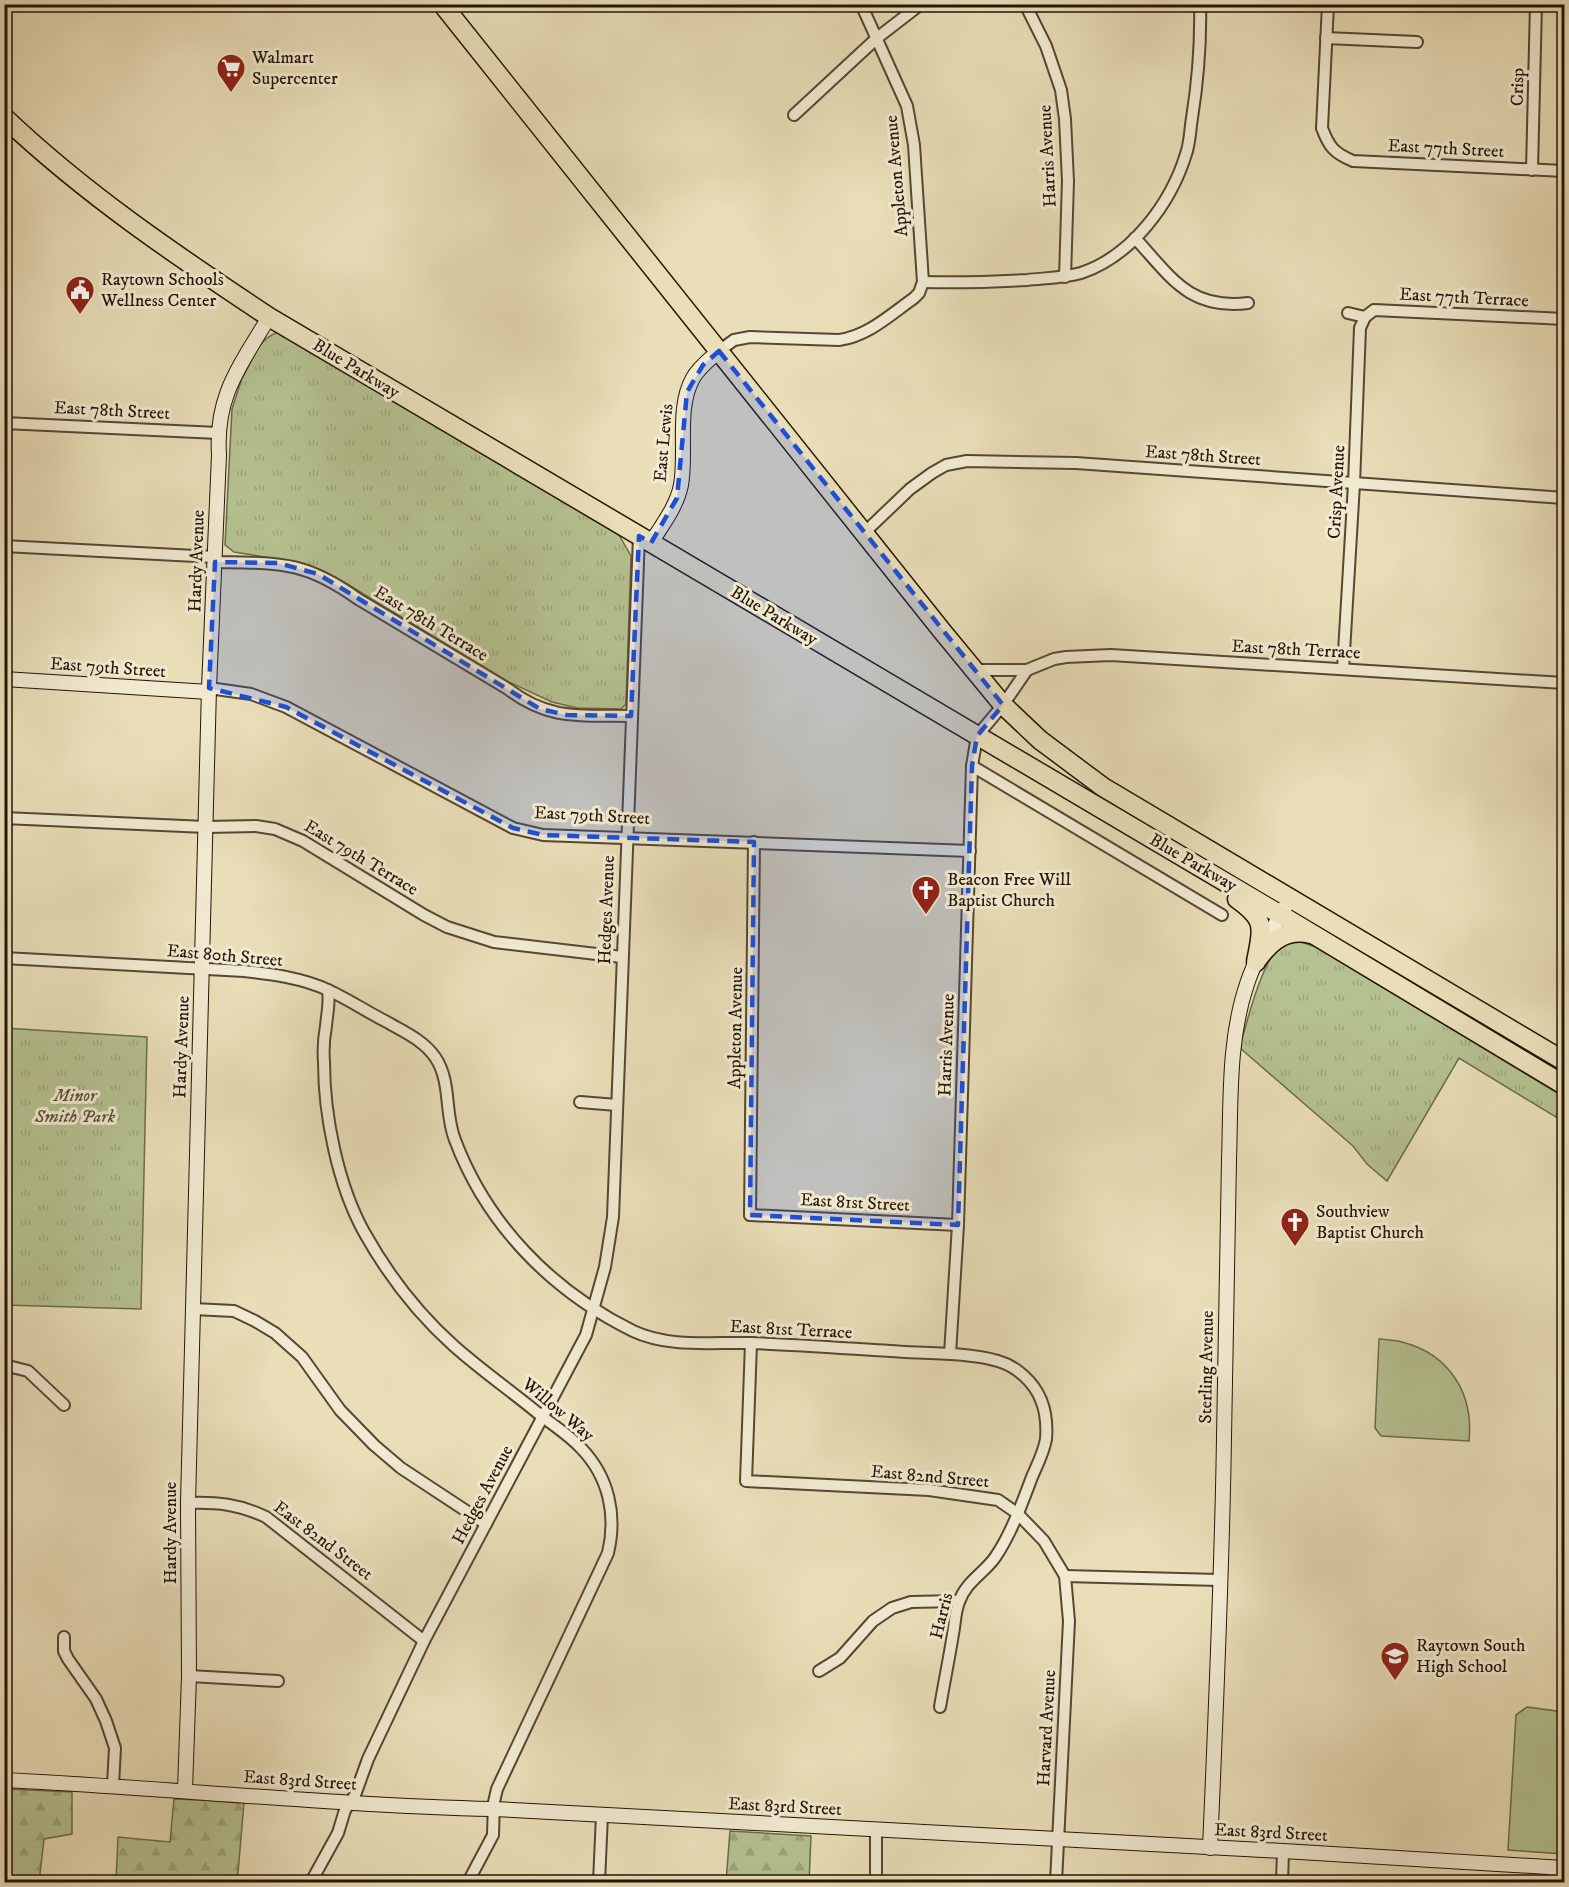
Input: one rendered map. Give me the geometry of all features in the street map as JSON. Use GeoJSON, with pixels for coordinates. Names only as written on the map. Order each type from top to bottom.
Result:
{"type":"FeatureCollection","features":[{"type":"Feature","properties":{"kind":"highway","name":"Blue Parkway"},"geometry":{"type":"LineString","coordinates":[[442,4],[1003,705],[1040,740],[1095,781],[1564,1061]]}},
{"type":"Feature","properties":{"kind":"highway","name":"Blue Parkway"},"geometry":{"type":"LineString","coordinates":[[4,117],[126,220],[269,318],[1281,915],[1564,1086]]}},
{"type":"Feature","properties":{"kind":"highway"},"geometry":{"type":"LineString","coordinates":[[1194,864],[1219,888],[1252,910],[1258,918],[1262,930],[1256,962]]}},
{"type":"Feature","properties":{"kind":"highway"},"geometry":{"type":"LineString","coordinates":[[1256,962],[1268,945],[1283,935],[1298,932],[1313,934]]}},
{"type":"Feature","properties":{"kind":"street","name":"Appleton Avenue"},"geometry":{"type":"LineString","coordinates":[[861,4],[908,106],[914,145],[922,282]]}},
{"type":"Feature","properties":{"kind":"street"},"geometry":{"type":"LineString","coordinates":[[794,115],[877,38],[921,4]]}},
{"type":"Feature","properties":{"kind":"street","name":"Harris Avenue"},"geometry":{"type":"LineString","coordinates":[[1025,4],[1047,46],[1061,90],[1068,181],[1065,277]]}},
{"type":"Feature","properties":{"kind":"street"},"geometry":{"type":"LineString","coordinates":[[719,351],[734,340],[750,337],[839,340],[853,338],[864,333],[914,298],[919,293],[922,282],[979,283],[1065,277],[1102,263],[1120,251],[1135,238],[1166,198],[1187,152],[1197,88],[1200,4]]}},
{"type":"Feature","properties":{"kind":"street"},"geometry":{"type":"LineString","coordinates":[[1328,4],[1326,38],[1417,42]]}},
{"type":"Feature","properties":{"kind":"street","name":"Crisp"},"geometry":{"type":"LineString","coordinates":[[1532,170],[1536,4]]}},
{"type":"Feature","properties":{"kind":"street","name":"East 77th Street"},"geometry":{"type":"LineString","coordinates":[[1326,38],[1322,128],[1327,143],[1338,154],[1353,161],[1564,171]]}},
{"type":"Feature","properties":{"kind":"street"},"geometry":{"type":"LineString","coordinates":[[1135,238],[1178,284],[1191,294],[1219,304],[1248,303]]}},
{"type":"Feature","properties":{"kind":"street","name":"East 77th Terrace"},"geometry":{"type":"LineString","coordinates":[[1365,317],[1374,310],[1564,319]]}},
{"type":"Feature","properties":{"kind":"street"},"geometry":{"type":"LineString","coordinates":[[1348,313],[1365,317]]}},
{"type":"Feature","properties":{"kind":"street","name":"Crisp Avenue"},"geometry":{"type":"LineString","coordinates":[[1343,669],[1360,328],[1365,317]]}},
{"type":"Feature","properties":{"kind":"street","name":"Hardy Avenue"},"geometry":{"type":"LineString","coordinates":[[185,1790],[189,1676],[188,1503],[218,433],[222,408],[231,381],[269,318]]}},
{"type":"Feature","properties":{"kind":"street","name":"East Lewis"},"geometry":{"type":"LineString","coordinates":[[645,539],[672,508],[681,484],[687,392],[698,371],[719,351]]}},
{"type":"Feature","properties":{"kind":"street","name":"East 78th Street"},"geometry":{"type":"LineString","coordinates":[[4,423],[218,433]]}},
{"type":"Feature","properties":{"kind":"street","name":"East 78th Street"},"geometry":{"type":"LineString","coordinates":[[864,533],[910,489],[932,473],[946,465],[967,461],[1077,463],[1564,498]]}},
{"type":"Feature","properties":{"kind":"street","name":"Hedges Avenue"},"geometry":{"type":"LineString","coordinates":[[311,1882],[338,1833],[345,1810],[355,1795],[368,1759],[424,1641],[586,1335],[605,1267],[613,1216],[631,716],[645,539]]}},
{"type":"Feature","properties":{"kind":"street","name":"East 78th Terrace"},"geometry":{"type":"LineString","coordinates":[[4,546],[278,563],[298,567],[337,584],[540,709],[567,715],[631,716]]}},
{"type":"Feature","properties":{"kind":"street","name":"East 78th Terrace"},"geometry":{"type":"LineString","coordinates":[[975,670],[1027,670],[1054,659],[1094,655],[1564,683]]}},
{"type":"Feature","properties":{"kind":"street"},"geometry":{"type":"LineString","coordinates":[[977,736],[1003,705],[1027,670]]}},
{"type":"Feature","properties":{"kind":"street","name":"East 79th Street"},"geometry":{"type":"LineString","coordinates":[[4,679],[250,694],[286,707],[513,828],[543,834],[970,851]]}},
{"type":"Feature","properties":{"kind":"street","name":"Harris Avenue"},"geometry":{"type":"LineString","coordinates":[[950,1354],[958,1225],[972,766],[977,736]]}},
{"type":"Feature","properties":{"kind":"street"},"geometry":{"type":"LineString","coordinates":[[972,766],[1222,915]]}},
{"type":"Feature","properties":{"kind":"street","name":"East 79th Terrace"},"geometry":{"type":"LineString","coordinates":[[4,818],[206,827],[256,826],[275,829],[303,840],[424,915],[471,936],[494,942],[622,957]]}},
{"type":"Feature","properties":{"kind":"street","name":"Appleton Avenue"},"geometry":{"type":"LineString","coordinates":[[748,1216],[754,842]]}},
{"type":"Feature","properties":{"kind":"street","name":"Sterling Avenue"},"geometry":{"type":"LineString","coordinates":[[1210,1848],[1220,1580],[1232,1055],[1247,984],[1290,898]]}},
{"type":"Feature","properties":{"kind":"street","name":"East 80th Street"},"geometry":{"type":"LineString","coordinates":[[4,958],[270,974],[328,990],[416,1039],[432,1053],[446,1079],[453,1136],[484,1201],[533,1262],[565,1290],[594,1310]]}},
{"type":"Feature","properties":{"kind":"street","name":"Willow Way"},"geometry":{"type":"LineString","coordinates":[[328,990],[324,1062],[328,1120],[341,1177],[363,1230],[393,1280],[426,1320],[581,1448],[599,1472],[611,1506],[611,1539],[608,1553],[497,1789],[493,1835],[468,1882]]}},
{"type":"Feature","properties":{"kind":"street"},"geometry":{"type":"LineString","coordinates":[[580,1102],[617,1105]]}},
{"type":"Feature","properties":{"kind":"street","name":"East 81st Street"},"geometry":{"type":"LineString","coordinates":[[748,1216],[958,1225]]}},
{"type":"Feature","properties":{"kind":"street"},"geometry":{"type":"LineString","coordinates":[[193,1309],[234,1311],[275,1333],[302,1357],[340,1410],[374,1445],[401,1468],[486,1524]]}},
{"type":"Feature","properties":{"kind":"street","name":"East 81st Terrace"},"geometry":{"type":"LineString","coordinates":[[594,1310],[636,1332],[659,1340],[950,1354],[993,1360]]}},
{"type":"Feature","properties":{"kind":"street","name":"East 82nd Street"},"geometry":{"type":"LineString","coordinates":[[751,1343],[746,1481],[929,1490],[998,1500],[1017,1514],[1044,1541],[1065,1576]]}},
{"type":"Feature","properties":{"kind":"street","name":"Harris"},"geometry":{"type":"LineString","coordinates":[[940,1707],[959,1601],[968,1583],[997,1555],[1017,1514],[1045,1443],[1047,1424],[1042,1400],[1029,1380],[1009,1365],[993,1360]]}},
{"type":"Feature","properties":{"kind":"street"},"geometry":{"type":"LineString","coordinates":[[4,1365],[28,1371],[64,1405]]}},
{"type":"Feature","properties":{"kind":"street","name":"East 82nd Street"},"geometry":{"type":"LineString","coordinates":[[188,1503],[230,1504],[266,1517],[424,1641]]}},
{"type":"Feature","properties":{"kind":"street"},"geometry":{"type":"LineString","coordinates":[[1065,1576],[1220,1580]]}},
{"type":"Feature","properties":{"kind":"street","name":"Harvard Avenue"},"geometry":{"type":"LineString","coordinates":[[1056,1882],[1069,1621],[1065,1576]]}},
{"type":"Feature","properties":{"kind":"street"},"geometry":{"type":"LineString","coordinates":[[819,1671],[840,1658],[873,1621],[892,1608],[911,1602],[959,1601]]}},
{"type":"Feature","properties":{"kind":"street"},"geometry":{"type":"LineString","coordinates":[[64,1637],[64,1651],[96,1699],[115,1748],[113,1785]]}},
{"type":"Feature","properties":{"kind":"street"},"geometry":{"type":"LineString","coordinates":[[189,1676],[278,1681]]}},
{"type":"Feature","properties":{"kind":"street","name":"East 83rd Street"},"geometry":{"type":"LineString","coordinates":[[4,1780],[113,1785],[350,1802],[1559,1867]]}},
{"type":"Feature","properties":{"kind":"street"},"geometry":{"type":"LineString","coordinates":[[599,1882],[602,1815]]}},
{"type":"Feature","properties":{"kind":"street"},"geometry":{"type":"LineString","coordinates":[[876,1830],[876,1882]]}},
{"type":"Feature","properties":{"kind":"street"},"geometry":{"type":"LineString","coordinates":[[1282,1882],[1283,1851]]}},
{"type":"Feature","properties":{"kind":"street"},"geometry":{"type":"LineString","coordinates":[[1554,1882],[1559,1867]]}},
{"type":"Feature","properties":{"kind":"highlighted area"},"geometry":{"type":"Polygon","coordinates":[[[719,351],[1003,705],[977,736],[972,766],[958,1225],[750,1215],[754,842],[543,835],[513,828],[286,707],[209,688],[215,562],[278,563],[318,574],[540,709],[567,715],[631,716],[639,536],[651,543],[677,498],[687,392],[703,365],[719,351]]]}},
{"type":"Feature","properties":{"kind":"green space"},"geometry":{"type":"Polygon","coordinates":[[[275,333],[281,333],[619,535],[631,556],[626,704],[621,709],[577,708],[552,702],[507,681],[342,581],[296,562],[234,552],[225,545],[232,409],[241,381],[258,347],[275,333]]]}},
{"type":"Feature","properties":{"kind":"green space"},"geometry":{"type":"Polygon","coordinates":[[[1289,941],[1298,941],[1316,947],[1564,1097],[1564,1122],[1459,1058],[1387,1181],[1367,1164],[1353,1146],[1241,1049],[1252,1004],[1263,973],[1277,949],[1289,941]]]}},
{"type":"Feature","properties":{"kind":"green space","name":"Minor Smith Park"},"geometry":{"type":"Polygon","coordinates":[[[4,1028],[147,1037],[141,1309],[5,1305],[4,1028]]]}},
{"type":"Feature","properties":{"kind":"green space"},"geometry":{"type":"Polygon","coordinates":[[[1379,1339],[1399,1341],[1419,1348],[1445,1366],[1455,1378],[1467,1407],[1469,1441],[1381,1436],[1375,1428],[1379,1339]]]}},
{"type":"Feature","properties":{"kind":"green space"},"geometry":{"type":"Polygon","coordinates":[[[1527,1707],[1564,1712],[1564,1854],[1508,1850],[1516,1715],[1527,1707]]]}},
{"type":"Feature","properties":{"kind":"green space"},"geometry":{"type":"Polygon","coordinates":[[[5,1789],[72,1792],[72,1834],[44,1839],[39,1882],[5,1882],[5,1789]]]}},
{"type":"Feature","properties":{"kind":"green space"},"geometry":{"type":"Polygon","coordinates":[[[174,1799],[244,1802],[238,1873],[231,1882],[116,1882],[118,1837],[170,1842],[174,1799]]]}},
{"type":"Feature","properties":{"kind":"green space"},"geometry":{"type":"Polygon","coordinates":[[[730,1831],[811,1836],[809,1882],[726,1882],[730,1831]]]}},
{"type":"Feature","properties":{"kind":"place","name":"Walmart Supercenter"},"geometry":{"type":"Point","coordinates":[231,94]}},
{"type":"Feature","properties":{"kind":"place","name":"Raytown Schools Wellness Center"},"geometry":{"type":"Point","coordinates":[80,316]}},
{"type":"Feature","properties":{"kind":"place","name":"Beacon Free Will Baptist Church"},"geometry":{"type":"Point","coordinates":[926,916]}},
{"type":"Feature","properties":{"kind":"place","name":"Southview Baptist Church"},"geometry":{"type":"Point","coordinates":[1295,1248]}},
{"type":"Feature","properties":{"kind":"place","name":"Raytown South High School"},"geometry":{"type":"Point","coordinates":[1395,1682]}}]}
